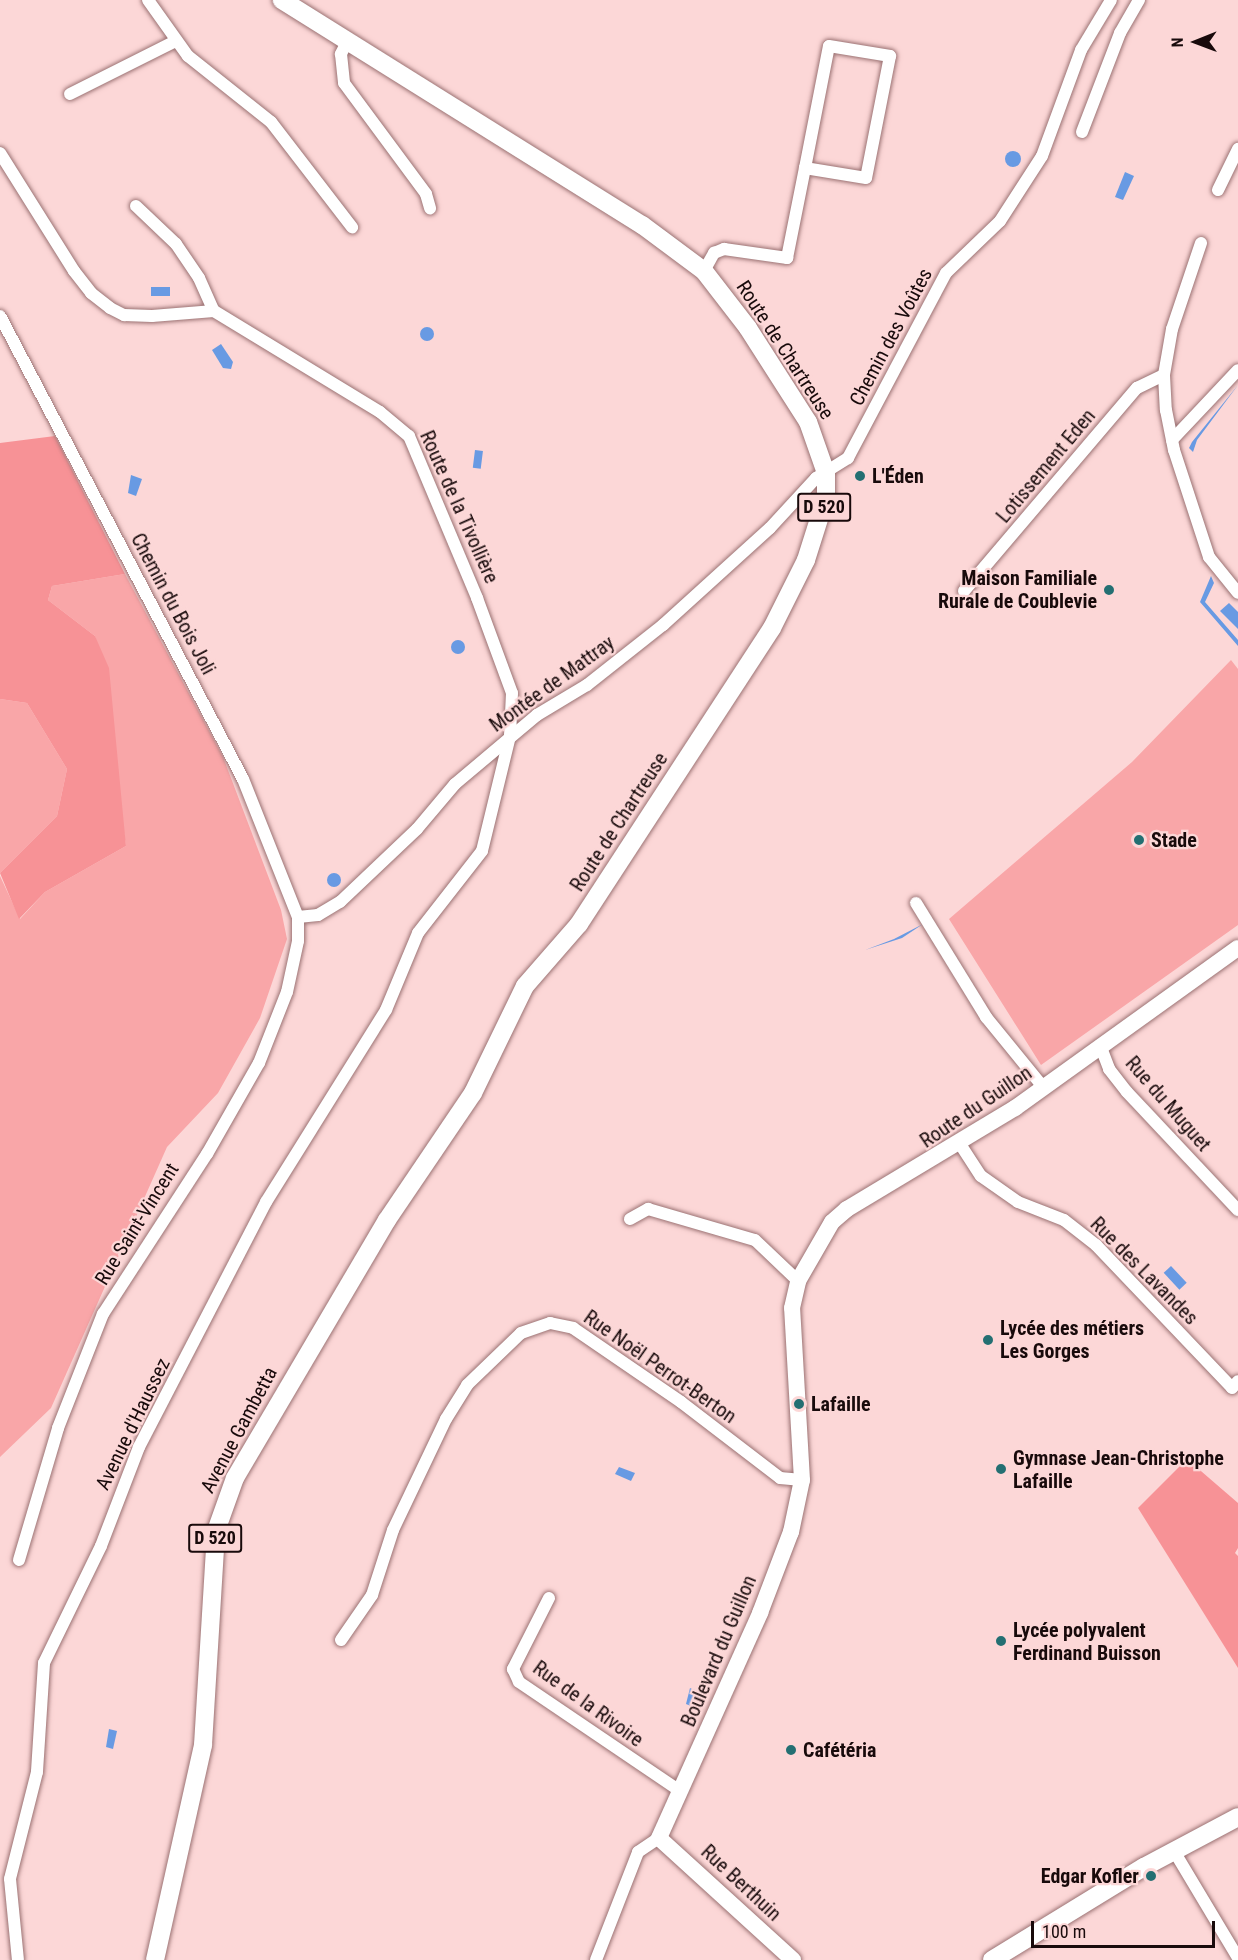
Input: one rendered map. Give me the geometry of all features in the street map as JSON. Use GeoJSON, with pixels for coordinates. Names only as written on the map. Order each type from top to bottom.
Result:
{"type":"FeatureCollection","features":[{"type":"Feature","properties":{"kind":"main road","name":"Route de Chartreuse"},"geometry":{"type":"LineString","coordinates":[[282,0],[642,225],[704,271],[748,328],[808,422],[826,473],[826,497],[818,531],[772,628],[579,924],[525,986],[473,1093],[424,1167]]}},
{"type":"Feature","properties":{"kind":"main road","name":"Avenue Gambetta"},"geometry":{"type":"LineString","coordinates":[[155,1960],[203,1745],[213,1557],[224,1504],[261,1430],[387,1220],[424,1167]]}},
{"type":"Feature","properties":{"kind":"main road"},"geometry":{"type":"LineString","coordinates":[[992,1960],[1174,1851],[1238,1817]]}},
{"type":"Feature","properties":{"kind":"main road"},"geometry":{"type":"LineString","coordinates":[[1015,1960],[1150,1876],[1174,1851]]}},
{"type":"Feature","properties":{"kind":"street"},"geometry":{"type":"LineString","coordinates":[[148,0],[188,56],[271,122],[352,227]]}},
{"type":"Feature","properties":{"kind":"street","name":"Chemin des Voûtes"},"geometry":{"type":"LineString","coordinates":[[826,473],[848,458],[946,273],[1000,221],[1042,156],[1081,50],[1111,0]]}},
{"type":"Feature","properties":{"kind":"street"},"geometry":{"type":"LineString","coordinates":[[1082,132],[1120,33],[1139,0]]}},
{"type":"Feature","properties":{"kind":"street"},"geometry":{"type":"LineString","coordinates":[[348,40],[341,54],[344,83],[426,194],[430,208]]}},
{"type":"Feature","properties":{"kind":"street"},"geometry":{"type":"LineString","coordinates":[[70,94],[176,41]]}},
{"type":"Feature","properties":{"kind":"street"},"geometry":{"type":"LineString","coordinates":[[704,271],[714,253],[724,249],[787,258],[829,46],[890,56],[866,178],[805,168]]}},
{"type":"Feature","properties":{"kind":"street"},"geometry":{"type":"LineString","coordinates":[[1218,190],[1238,149]]}},
{"type":"Feature","properties":{"kind":"street"},"geometry":{"type":"LineString","coordinates":[[0,153],[74,271],[91,293],[110,308],[124,315],[152,316],[214,311],[199,279],[176,244],[136,206]]}},
{"type":"Feature","properties":{"kind":"street"},"geometry":{"type":"LineString","coordinates":[[1201,243],[1172,329],[1164,375],[1172,440],[1209,557],[1238,593]]}},
{"type":"Feature","properties":{"kind":"street","name":"Route de la Tivollière"},"geometry":{"type":"LineString","coordinates":[[214,311],[380,412],[410,436],[477,598],[512,693],[510,736],[482,851],[418,933],[398,978]]}},
{"type":"Feature","properties":{"kind":"street","name":"Chemin du Bois Joli"},"geometry":{"type":"LineString","coordinates":[[0,316],[243,779],[298,917]]}},
{"type":"Feature","properties":{"kind":"street"},"geometry":{"type":"LineString","coordinates":[[1172,440],[1238,370]]}},
{"type":"Feature","properties":{"kind":"street","name":"Lotissement Eden"},"geometry":{"type":"LineString","coordinates":[[964,591],[1137,388],[1164,375]]}},
{"type":"Feature","properties":{"kind":"street","name":"Montée de Mattray"},"geometry":{"type":"LineString","coordinates":[[298,917],[318,915],[340,902],[417,829],[455,784],[537,714],[587,685],[744,553],[826,473]]}},
{"type":"Feature","properties":{"kind":"street"},"geometry":{"type":"LineString","coordinates":[[916,903],[986,1017],[1043,1087]]}},
{"type":"Feature","properties":{"kind":"street","name":"Rue Saint-Vincent"},"geometry":{"type":"LineString","coordinates":[[19,1560],[58,1428],[103,1314],[207,1154],[260,1063],[287,992],[298,941],[298,917]]}},
{"type":"Feature","properties":{"kind":"street","name":"Route du Guillon"},"geometry":{"type":"LineString","coordinates":[[793,1334],[792,1308],[798,1281],[832,1222],[847,1209],[960,1144],[1238,948]]}},
{"type":"Feature","properties":{"kind":"street","name":"Avenue d'Haussez"},"geometry":{"type":"LineString","coordinates":[[18,1960],[10,1879],[37,1772],[44,1663],[101,1546],[139,1447],[266,1202],[386,1010],[398,978]]}},
{"type":"Feature","properties":{"kind":"street","name":"Rue du Muguet"},"geometry":{"type":"LineString","coordinates":[[1100,1045],[1109,1069],[1127,1092],[1238,1210]]}},
{"type":"Feature","properties":{"kind":"street","name":"Rue des Lavandes"},"geometry":{"type":"LineString","coordinates":[[960,1144],[981,1176],[1018,1202],[1064,1220],[1088,1239],[1232,1388],[1238,1381]]}},
{"type":"Feature","properties":{"kind":"street"},"geometry":{"type":"LineString","coordinates":[[630,1219],[648,1209],[754,1240],[798,1281]]}},
{"type":"Feature","properties":{"kind":"street","name":"Rue Noël Perrot-Berton"},"geometry":{"type":"LineString","coordinates":[[341,1640],[372,1595],[393,1530],[446,1419],[466,1384],[521,1333],[550,1323],[573,1328],[681,1401],[780,1478],[802,1480]]}},
{"type":"Feature","properties":{"kind":"street","name":"Boulevard du Guillon"},"geometry":{"type":"LineString","coordinates":[[660,1838],[760,1613],[791,1533],[802,1480],[793,1334]]}},
{"type":"Feature","properties":{"kind":"street","name":"Rue de la Rivoire"},"geometry":{"type":"LineString","coordinates":[[549,1598],[513,1668],[519,1683],[680,1791]]}},
{"type":"Feature","properties":{"kind":"street"},"geometry":{"type":"LineString","coordinates":[[596,1960],[638,1852],[660,1838]]}},
{"type":"Feature","properties":{"kind":"street","name":"Rue Berthuin"},"geometry":{"type":"LineString","coordinates":[[660,1838],[793,1960]]}},
{"type":"Feature","properties":{"kind":"street"},"geometry":{"type":"LineString","coordinates":[[1174,1851],[1238,1958],[1233,1960]]}},
{"type":"Feature","properties":{"kind":"shaded area"},"geometry":{"type":"Polygon","coordinates":[[[55,436],[125,574],[52,586],[48,600],[95,636],[109,668],[126,846],[45,892],[19,919],[0,873],[57,816],[67,769],[27,703],[0,699],[0,443],[55,436]]]}},
{"type":"Feature","properties":{"kind":"shaded area"},"geometry":{"type":"Polygon","coordinates":[[[125,574],[223,757],[281,910],[287,939],[260,1018],[218,1093],[167,1147],[51,1408],[0,1457],[0,876],[20,919],[45,892],[126,846],[95,636],[48,600],[52,586],[125,574]]]}},
{"type":"Feature","properties":{"kind":"shaded area","name":"Stade"},"geometry":{"type":"Polygon","coordinates":[[[1231,660],[1238,669],[1238,925],[1041,1065],[949,919],[1132,762],[1231,660]]]}},
{"type":"Feature","properties":{"kind":"shaded area"},"geometry":{"type":"Polygon","coordinates":[[[0,699],[27,703],[67,769],[57,816],[0,873],[0,699]]]}},
{"type":"Feature","properties":{"kind":"shaded area"},"geometry":{"type":"Polygon","coordinates":[[[1187,1459],[1238,1503],[1238,1548],[1235,1553],[1238,1556],[1238,1668],[1138,1508],[1187,1459]]]}},
{"type":"Feature","properties":{"kind":"water"},"geometry":{"type":"Polygon","coordinates":[[[1013,151],[1019,153],[1021,159],[1019,165],[1013,167],[1007,165],[1005,159],[1007,153],[1013,151]]]}},
{"type":"Feature","properties":{"kind":"water"},"geometry":{"type":"Polygon","coordinates":[[[1125,172],[1134,176],[1123,200],[1115,197],[1125,172]]]}},
{"type":"Feature","properties":{"kind":"water"},"geometry":{"type":"Polygon","coordinates":[[[151,287],[170,287],[170,296],[151,296],[151,287]]]}},
{"type":"Feature","properties":{"kind":"water"},"geometry":{"type":"Polygon","coordinates":[[[427,327],[432,329],[434,334],[432,339],[427,341],[422,339],[420,334],[422,329],[427,327]]]}},
{"type":"Feature","properties":{"kind":"water"},"geometry":{"type":"Polygon","coordinates":[[[221,344],[233,362],[231,369],[223,368],[212,350],[221,344]]]}},
{"type":"Feature","properties":{"kind":"water"},"geometry":{"type":"Polygon","coordinates":[[[1238,385],[1197,440],[1193,452],[1189,448],[1192,442],[1238,385]]]}},
{"type":"Feature","properties":{"kind":"water"},"geometry":{"type":"Polygon","coordinates":[[[475,450],[483,451],[481,469],[473,468],[475,450]]]}},
{"type":"Feature","properties":{"kind":"water"},"geometry":{"type":"Polygon","coordinates":[[[131,475],[142,479],[136,496],[128,493],[131,475]]]}},
{"type":"Feature","properties":{"kind":"water"},"geometry":{"type":"Polygon","coordinates":[[[1211,576],[1214,583],[1205,602],[1238,640],[1238,646],[1200,602],[1211,576]]]}},
{"type":"Feature","properties":{"kind":"water"},"geometry":{"type":"Polygon","coordinates":[[[1229,603],[1238,612],[1238,629],[1220,611],[1229,603]]]}},
{"type":"Feature","properties":{"kind":"water"},"geometry":{"type":"Polygon","coordinates":[[[458,640],[463,642],[465,647],[463,652],[458,654],[453,652],[451,647],[453,642],[458,640]]]}},
{"type":"Feature","properties":{"kind":"water"},"geometry":{"type":"Polygon","coordinates":[[[331,873],[337,873],[341,880],[337,887],[331,887],[327,883],[327,877],[331,873]]]}},
{"type":"Feature","properties":{"kind":"water"},"geometry":{"type":"Polygon","coordinates":[[[923,924],[902,938],[865,950],[894,939],[923,924]]]}},
{"type":"Feature","properties":{"kind":"water"},"geometry":{"type":"Polygon","coordinates":[[[1171,1266],[1187,1283],[1179,1290],[1164,1273],[1171,1266]]]}},
{"type":"Feature","properties":{"kind":"water"},"geometry":{"type":"Polygon","coordinates":[[[619,1467],[635,1473],[631,1481],[615,1474],[619,1467]]]}},
{"type":"Feature","properties":{"kind":"water"},"geometry":{"type":"Polygon","coordinates":[[[690,1688],[702,1693],[691,1706],[686,1704],[690,1688]]]}},
{"type":"Feature","properties":{"kind":"water"},"geometry":{"type":"Polygon","coordinates":[[[109,1729],[117,1731],[113,1749],[106,1747],[109,1729]]]}},
{"type":"Feature","properties":{"kind":"place","name":"L'Éden"},"geometry":{"type":"Point","coordinates":[860,476]}},
{"type":"Feature","properties":{"kind":"place","name":"Maison Familiale Rurale de Coublevie"},"geometry":{"type":"Point","coordinates":[1109,590]}},
{"type":"Feature","properties":{"kind":"place","name":"Stade"},"geometry":{"type":"Point","coordinates":[1139,840]}},
{"type":"Feature","properties":{"kind":"place","name":"Lycée des métiers Les Gorges"},"geometry":{"type":"Point","coordinates":[988,1340]}},
{"type":"Feature","properties":{"kind":"place","name":"Lafaille"},"geometry":{"type":"Point","coordinates":[799,1404]}},
{"type":"Feature","properties":{"kind":"place","name":"Gymnase Jean-Christophe Lafaille"},"geometry":{"type":"Point","coordinates":[1001,1469]}},
{"type":"Feature","properties":{"kind":"place","name":"Lycée polyvalent Ferdinand Buisson"},"geometry":{"type":"Point","coordinates":[1001,1641]}},
{"type":"Feature","properties":{"kind":"place","name":"Cafétéria"},"geometry":{"type":"Point","coordinates":[791,1750]}},
{"type":"Feature","properties":{"kind":"place","name":"Edgar Kofler"},"geometry":{"type":"Point","coordinates":[1151,1876]}}]}
